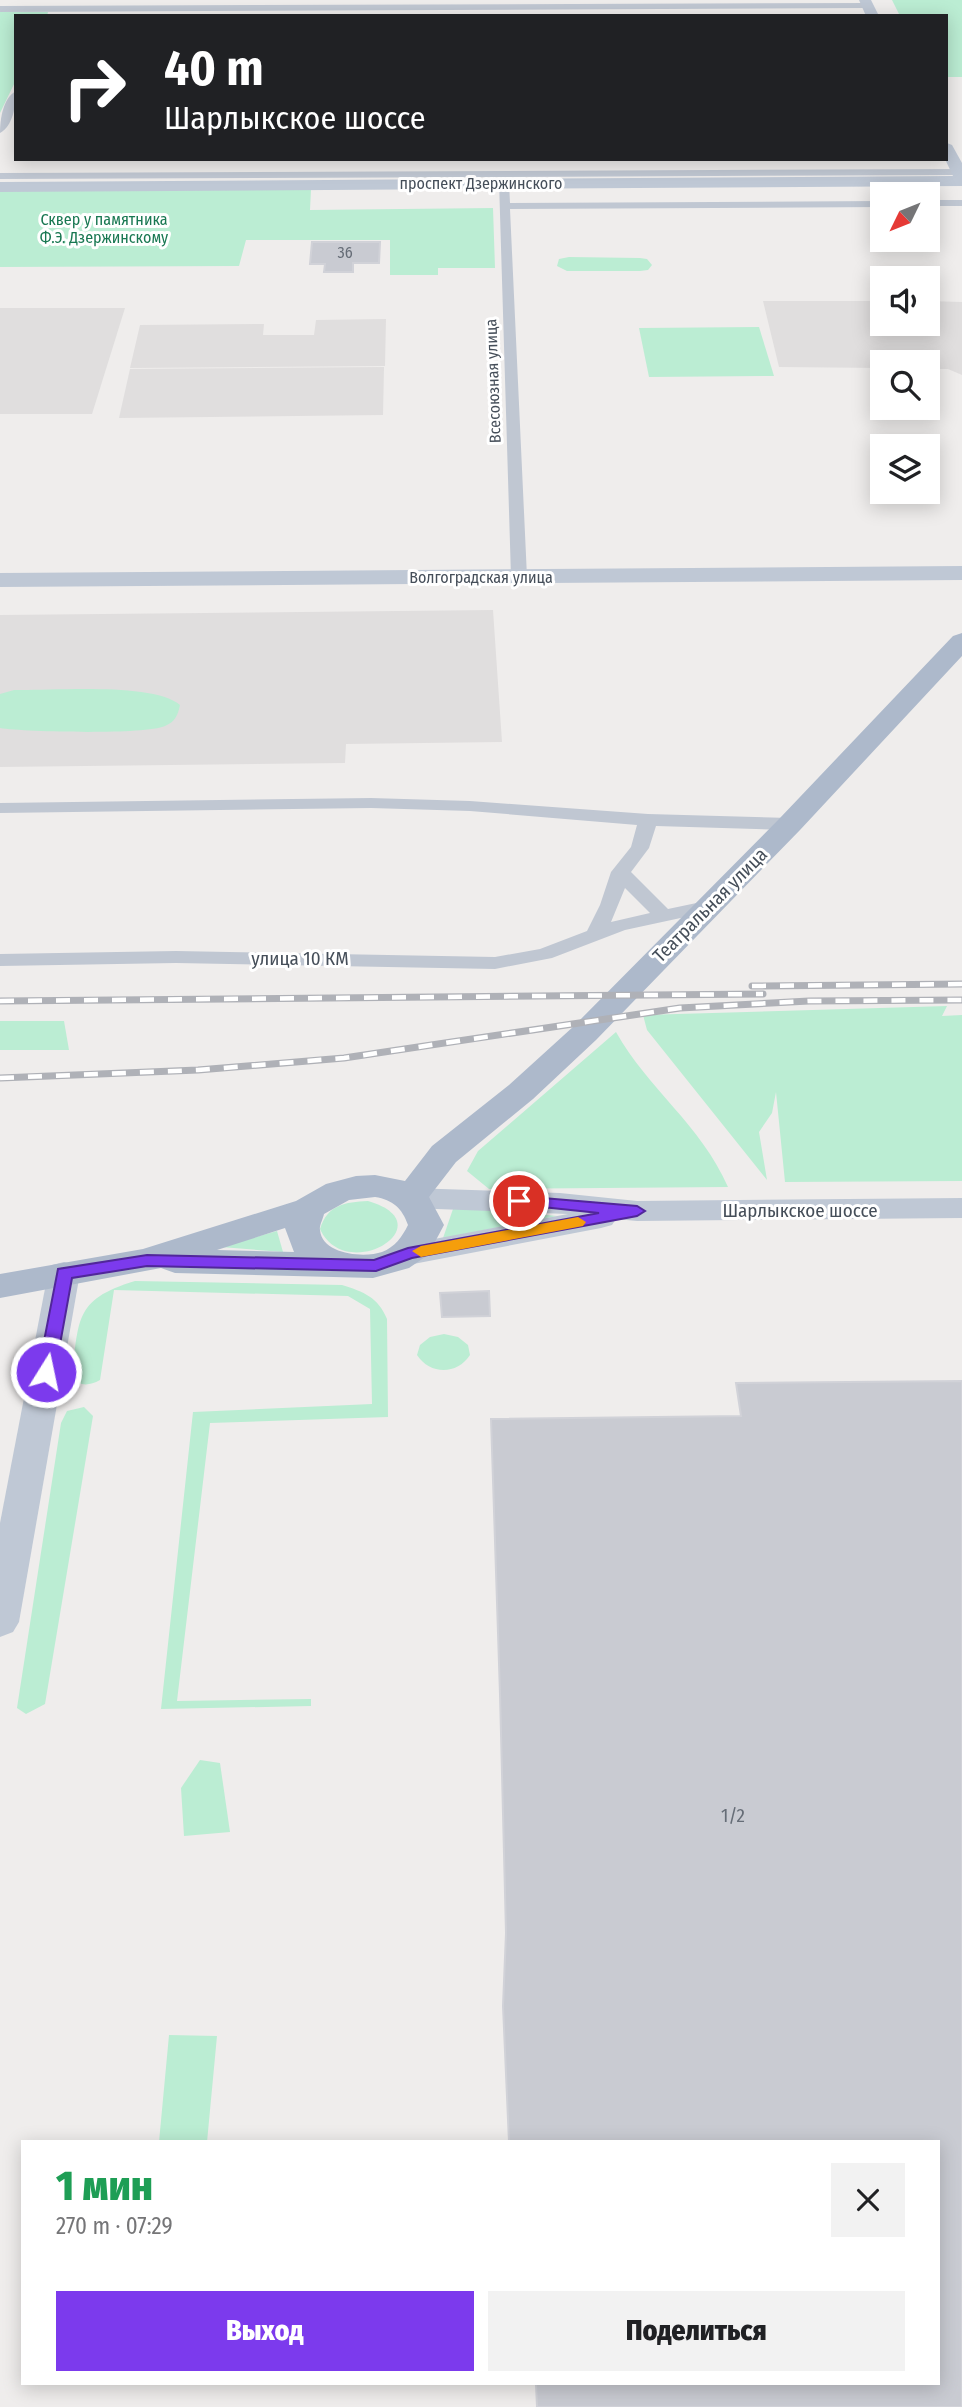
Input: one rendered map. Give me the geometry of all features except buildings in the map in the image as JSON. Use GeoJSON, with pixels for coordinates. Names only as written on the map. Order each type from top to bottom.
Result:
{"type":"FeatureCollection","features":[{"type":"Feature","properties":{"kind":"main road"},"geometry":{"type":"LineString","coordinates":[[948,150],[961,176]]}},
{"type":"Feature","properties":{"kind":"main road","name":"проспект Дзержинского"},"geometry":{"type":"LineString","coordinates":[[0,187],[961,176]]}},
{"type":"Feature","properties":{"kind":"main road","name":"Волгоградская улица"},"geometry":{"type":"LineString","coordinates":[[0,580],[962,573]]}},
{"type":"Feature","properties":{"kind":"main road","name":"Театральная улица"},"geometry":{"type":"LineString","coordinates":[[410,1198],[444,1154],[520,1092],[585,1032],[790,824],[962,641]]}},
{"type":"Feature","properties":{"kind":"main road","name":"Театральная улица"},"geometry":{"type":"LineString","coordinates":[[350,1187],[444,1154]]}},
{"type":"Feature","properties":{"kind":"main road"},"geometry":{"type":"LineString","coordinates":[[0,1286],[147,1260],[308,1209],[326,1195],[350,1187],[383,1187],[410,1198],[419,1206],[426,1225],[418,1245],[408,1254],[376,1266],[147,1260]]}},
{"type":"Feature","properties":{"kind":"main road","name":"Шарлыкское шоссе"},"geometry":{"type":"LineString","coordinates":[[410,1198],[560,1203],[637,1211],[962,1208]]}},
{"type":"Feature","properties":{"kind":"main road"},"geometry":{"type":"LineString","coordinates":[[308,1209],[302,1223],[303,1239],[322,1258],[342,1265]]}},
{"type":"Feature","properties":{"kind":"main road","name":"Шарлыкское шоссе"},"geometry":{"type":"LineString","coordinates":[[408,1254],[637,1211]]}},
{"type":"Feature","properties":{"kind":"main road"},"geometry":{"type":"LineString","coordinates":[[0,1622],[64,1273]]}},
{"type":"Feature","properties":{"kind":"street"},"geometry":{"type":"LineString","coordinates":[[0,9],[52,12],[868,7]]}},
{"type":"Feature","properties":{"kind":"street"},"geometry":{"type":"LineString","coordinates":[[0,130],[14,98]]}},
{"type":"Feature","properties":{"kind":"street"},"geometry":{"type":"LineString","coordinates":[[0,176],[961,176]]}},
{"type":"Feature","properties":{"kind":"street","name":"Всесоюзная улица"},"geometry":{"type":"LineString","coordinates":[[503,183],[519,577]]}},
{"type":"Feature","properties":{"kind":"street"},"geometry":{"type":"LineString","coordinates":[[940,203],[962,203]]}},
{"type":"Feature","properties":{"kind":"street"},"geometry":{"type":"LineString","coordinates":[[504,206],[870,204]]}},
{"type":"Feature","properties":{"kind":"street"},"geometry":{"type":"LineString","coordinates":[[0,808],[371,803],[470,806],[648,820],[790,824]]}},
{"type":"Feature","properties":{"kind":"street"},"geometry":{"type":"LineString","coordinates":[[595,933],[610,905],[621,872],[640,848],[648,820]]}},
{"type":"Feature","properties":{"kind":"street"},"geometry":{"type":"LineString","coordinates":[[621,872],[662,914]]}},
{"type":"Feature","properties":{"kind":"street","name":"улица 10 КМ"},"geometry":{"type":"LineString","coordinates":[[0,960],[190,957],[495,963],[545,954],[595,933],[662,914],[706,907]]}},
{"type":"Feature","properties":{"kind":"shaded area"},"geometry":{"type":"Polygon","coordinates":[[[763,301],[870,301],[870,336],[940,336],[940,301],[962,302],[962,375],[948,369],[940,369],[940,350],[870,350],[870,368],[779,367],[763,301]]]}},
{"type":"Feature","properties":{"kind":"shaded area"},"geometry":{"type":"Polygon","coordinates":[[[0,308],[125,308],[92,414],[0,414],[0,308]]]}},
{"type":"Feature","properties":{"kind":"shaded area"},"geometry":{"type":"Polygon","coordinates":[[[386,319],[385,366],[130,368],[140,325],[264,324],[263,335],[314,335],[316,320],[386,319]]]}},
{"type":"Feature","properties":{"kind":"shaded area"},"geometry":{"type":"Polygon","coordinates":[[[384,367],[383,415],[119,418],[130,369],[384,367]]]}},
{"type":"Feature","properties":{"kind":"shaded area"},"geometry":{"type":"Polygon","coordinates":[[[493,610],[502,742],[346,744],[345,763],[0,767],[0,615],[493,610]]]}},
{"type":"Feature","properties":{"kind":"green space"},"geometry":{"type":"Polygon","coordinates":[[[892,0],[962,0],[962,77],[948,77],[948,14],[899,14],[892,0]]]}},
{"type":"Feature","properties":{"kind":"green space"},"geometry":{"type":"Polygon","coordinates":[[[0,12],[48,12],[14,14],[14,84],[0,113],[0,12]]]}},
{"type":"Feature","properties":{"kind":"green space","name":"Сквер у памятника Ф.Э. Дзержинскому"},"geometry":{"type":"Polygon","coordinates":[[[311,189],[310,210],[493,208],[495,268],[438,268],[438,275],[390,275],[390,240],[246,240],[239,266],[0,267],[0,191],[311,189]]]}},
{"type":"Feature","properties":{"kind":"green space"},"geometry":{"type":"Polygon","coordinates":[[[640,258],[647,259],[652,265],[648,270],[640,271],[567,271],[557,266],[559,259],[640,258]]]}},
{"type":"Feature","properties":{"kind":"green space"},"geometry":{"type":"Polygon","coordinates":[[[759,327],[774,376],[649,377],[639,328],[759,327]]]}},
{"type":"Feature","properties":{"kind":"green space"},"geometry":{"type":"Polygon","coordinates":[[[14,690],[126,690],[167,698],[180,705],[171,722],[153,729],[84,732],[0,728],[0,694],[14,690]]]}},
{"type":"Feature","properties":{"kind":"green space"},"geometry":{"type":"Polygon","coordinates":[[[947,1006],[942,1016],[962,1015],[962,1181],[785,1182],[776,1092],[772,1113],[759,1132],[767,1180],[647,1030],[643,1015],[947,1006]]]}},
{"type":"Feature","properties":{"kind":"green space"},"geometry":{"type":"Polygon","coordinates":[[[0,1021],[64,1021],[69,1050],[0,1050],[0,1021]]]}},
{"type":"Feature","properties":{"kind":"green space"},"geometry":{"type":"Polygon","coordinates":[[[616,1032],[643,1072],[704,1145],[728,1187],[489,1189],[467,1171],[478,1151],[616,1032]]]}},
{"type":"Feature","properties":{"kind":"green space"},"geometry":{"type":"Polygon","coordinates":[[[368,1201],[390,1211],[397,1223],[394,1235],[383,1245],[367,1251],[350,1252],[333,1245],[320,1229],[327,1215],[338,1206],[368,1201]]]}},
{"type":"Feature","properties":{"kind":"green space"},"geometry":{"type":"Polygon","coordinates":[[[454,1206],[557,1216],[443,1238],[454,1206]]]}},
{"type":"Feature","properties":{"kind":"green space"},"geometry":{"type":"Polygon","coordinates":[[[277,1231],[283,1252],[221,1247],[277,1231]]]}},
{"type":"Feature","properties":{"kind":"green space"},"geometry":{"type":"Polygon","coordinates":[[[135,1281],[342,1285],[375,1300],[387,1319],[388,1417],[210,1423],[177,1701],[311,1699],[311,1706],[161,1709],[193,1412],[372,1404],[370,1309],[348,1296],[114,1290],[100,1380],[82,1384],[71,1379],[79,1328],[89,1305],[115,1288],[135,1281]]]}},
{"type":"Feature","properties":{"kind":"green space"},"geometry":{"type":"Polygon","coordinates":[[[444,1334],[458,1337],[468,1345],[470,1355],[465,1362],[444,1370],[429,1366],[417,1355],[420,1345],[430,1337],[444,1334]]]}},
{"type":"Feature","properties":{"kind":"green space"},"geometry":{"type":"Polygon","coordinates":[[[84,1407],[93,1416],[45,1704],[26,1714],[17,1708],[61,1423],[67,1411],[84,1407]]]}},
{"type":"Feature","properties":{"kind":"green space"},"geometry":{"type":"Polygon","coordinates":[[[200,1760],[220,1763],[230,1832],[184,1836],[181,1788],[200,1760]]]}},
{"type":"Feature","properties":{"kind":"green space"},"geometry":{"type":"Polygon","coordinates":[[[169,2035],[217,2036],[207,2140],[159,2140],[169,2035]]]}},
{"type":"Feature","properties":{"kind":"railway"},"geometry":{"type":"LineString","coordinates":[[752,986],[962,984]]}},
{"type":"Feature","properties":{"kind":"railway"},"geometry":{"type":"LineString","coordinates":[[0,1001],[763,994]]}},
{"type":"Feature","properties":{"kind":"railway"},"geometry":{"type":"LineString","coordinates":[[0,1078],[198,1070],[344,1058],[680,1008],[809,1001],[962,1000]]}},
{"type":"Feature","properties":{"kind":"slow traffic"},"geometry":{"type":"LineString","coordinates":[[421,1251],[578,1222]]}},
{"type":"Feature","properties":{"kind":"route"},"geometry":{"type":"LineString","coordinates":[[46,1372],[64,1273],[147,1260],[376,1266],[408,1254],[637,1211],[519,1201]]}}]}
